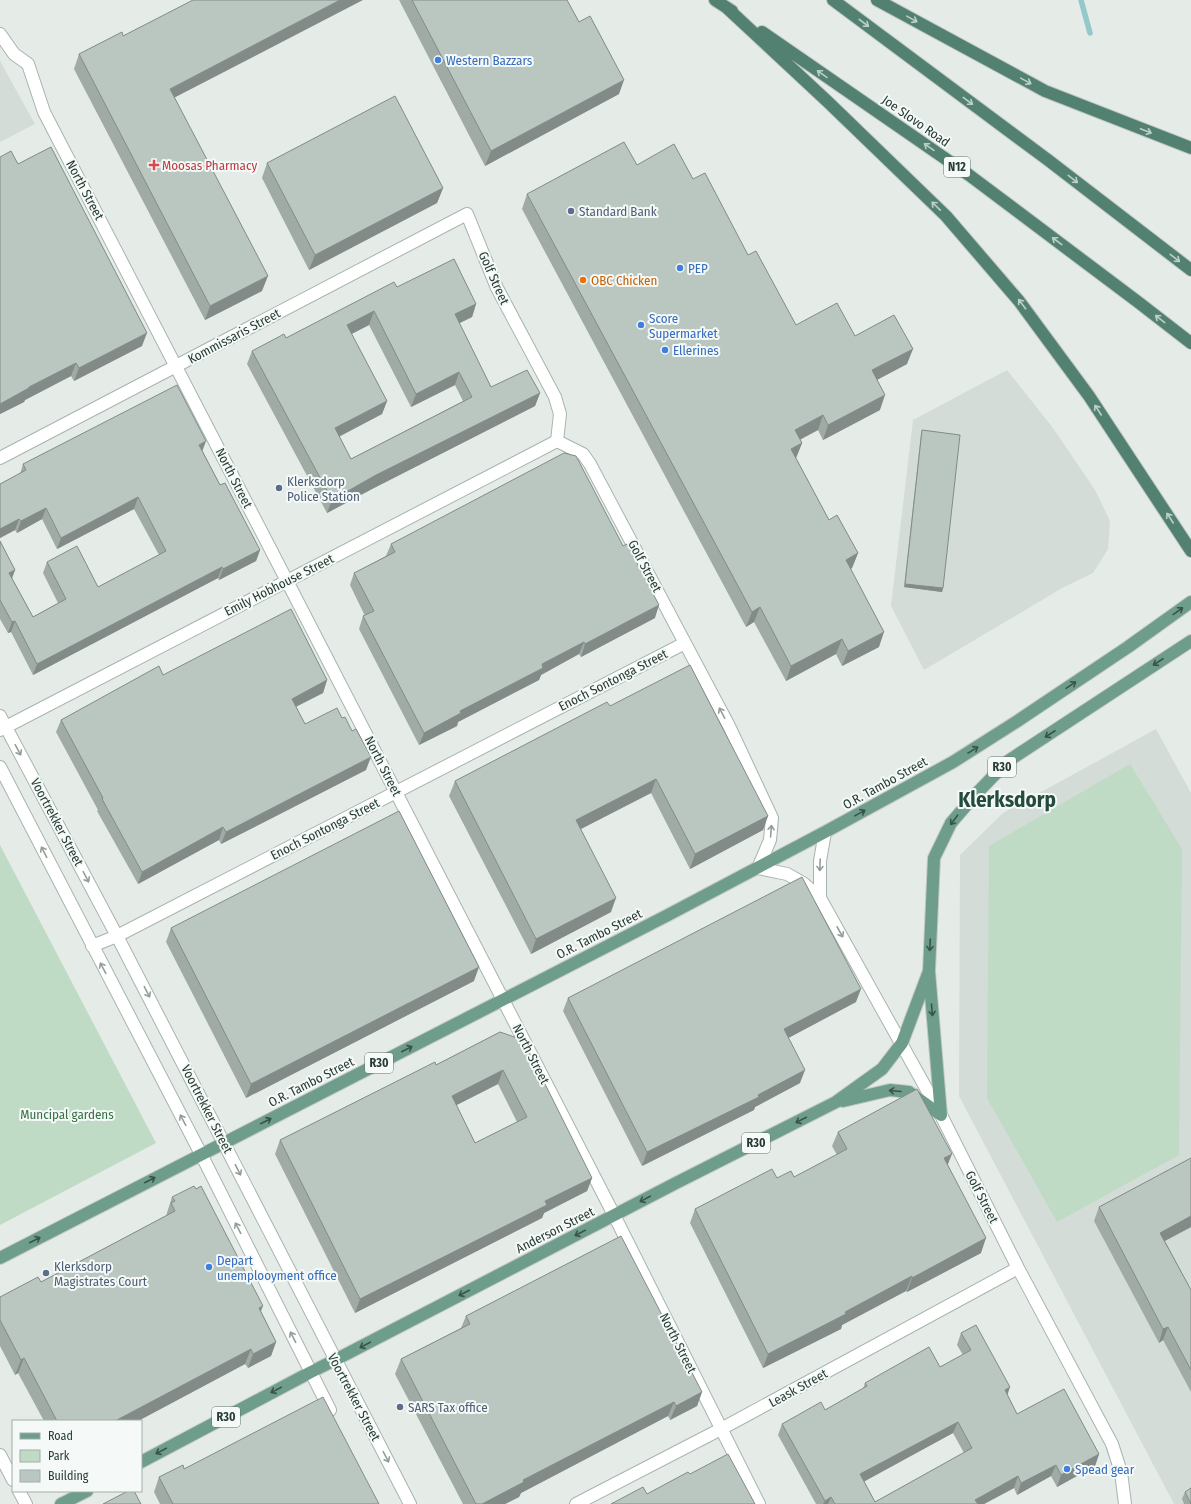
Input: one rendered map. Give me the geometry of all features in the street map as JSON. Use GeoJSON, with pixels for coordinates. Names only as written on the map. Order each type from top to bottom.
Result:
{"type":"FeatureCollection","features":[{"type":"Feature","properties":{"kind":"highway","name":"Joe Slovo Road"},"geometry":{"type":"LineString","coordinates":[[715,0],[969,175],[1138,302],[1191,344]]}},
{"type":"Feature","properties":{"kind":"highway"},"geometry":{"type":"LineString","coordinates":[[833,0],[1048,160],[1191,270]]}},
{"type":"Feature","properties":{"kind":"highway"},"geometry":{"type":"LineString","coordinates":[[877,0],[1045,91],[1191,148]]}},
{"type":"Feature","properties":{"kind":"highway"},"geometry":{"type":"LineString","coordinates":[[726,7],[828,102],[946,216],[1004,282],[1089,396],[1191,551]]}},
{"type":"Feature","properties":{"kind":"main road","name":"O.R. Tambo Street"},"geometry":{"type":"LineString","coordinates":[[0,1258],[758,868],[953,762],[1115,656],[1191,602]]}},
{"type":"Feature","properties":{"kind":"main road","name":"R30"},"geometry":{"type":"LineString","coordinates":[[928,971],[934,858],[951,823],[976,794],[1008,761],[1191,641]]}},
{"type":"Feature","properties":{"kind":"main road","name":"Anderson Street"},"geometry":{"type":"LineString","coordinates":[[142,1461],[310,1372],[836,1102],[882,1069],[902,1043],[928,971]]}},
{"type":"Feature","properties":{"kind":"main road"},"geometry":{"type":"LineString","coordinates":[[928,971],[941,1115]]}},
{"type":"Feature","properties":{"kind":"main road"},"geometry":{"type":"LineString","coordinates":[[836,1102],[890,1090],[909,1092],[941,1115]]}},
{"type":"Feature","properties":{"kind":"main road"},"geometry":{"type":"LineString","coordinates":[[61,1504],[85,1492]]}},
{"type":"Feature","properties":{"kind":"street","name":"North Street"},"geometry":{"type":"LineString","coordinates":[[0,34],[14,54],[28,64],[44,112],[288,581],[614,1215],[759,1504]]}},
{"type":"Feature","properties":{"kind":"street","name":"Kommissaris Street"},"geometry":{"type":"LineString","coordinates":[[0,458],[177,367],[293,304],[467,214]]}},
{"type":"Feature","properties":{"kind":"street","name":"Golf Street"},"geometry":{"type":"LineString","coordinates":[[467,214],[497,288],[555,397],[560,414],[557,441],[583,454],[590,464],[729,726],[772,818],[770,840],[758,868],[787,874],[802,883],[820,898],[941,1115],[1018,1268],[1112,1444],[1121,1472],[1126,1504]]}},
{"type":"Feature","properties":{"kind":"street","name":"Emily Hobhouse Street"},"geometry":{"type":"LineString","coordinates":[[3,728],[557,441]]}},
{"type":"Feature","properties":{"kind":"street","name":"Enoch Sontonga Street"},"geometry":{"type":"LineString","coordinates":[[92,946],[117,936],[686,643]]}},
{"type":"Feature","properties":{"kind":"street","name":"Voortrekker Street"},"geometry":{"type":"LineString","coordinates":[[0,716],[3,728],[117,936],[410,1504]]}},
{"type":"Feature","properties":{"kind":"street","name":"Voortrekker Street"},"geometry":{"type":"LineString","coordinates":[[0,767],[201,1154],[335,1420]]}},
{"type":"Feature","properties":{"kind":"street","name":"Golf Street"},"geometry":{"type":"LineString","coordinates":[[820,898],[820,862],[825,832]]}},
{"type":"Feature","properties":{"kind":"street","name":"Leask Street"},"geometry":{"type":"LineString","coordinates":[[576,1504],[721,1429],[1018,1268]]}},
{"type":"Feature","properties":{"kind":"street"},"geometry":{"type":"LineString","coordinates":[[0,1455],[12,1478]]}},
{"type":"Feature","properties":{"kind":"street"},"geometry":{"type":"LineString","coordinates":[[20,1492],[26,1504]]}},
{"type":"Feature","properties":{"kind":"shaded area"},"geometry":{"type":"Polygon","coordinates":[[[0,61],[35,124],[0,142],[0,61]]]}},
{"type":"Feature","properties":{"kind":"shaded area"},"geometry":{"type":"Polygon","coordinates":[[[1007,370],[1053,428],[1095,490],[1110,521],[1108,549],[1093,573],[1064,587],[924,670],[891,606],[913,420],[1007,370]]]}},
{"type":"Feature","properties":{"kind":"shaded area"},"geometry":{"type":"Polygon","coordinates":[[[1156,729],[1191,793],[1191,1504],[1174,1504],[959,1096],[960,855],[1003,813],[1156,729]]]}},
{"type":"Feature","properties":{"kind":"green space"},"geometry":{"type":"Polygon","coordinates":[[[1130,764],[1182,849],[1179,1155],[1057,1222],[987,1098],[989,846],[1130,764]]]}},
{"type":"Feature","properties":{"kind":"green space","name":"Muncipal gardens"},"geometry":{"type":"Polygon","coordinates":[[[0,845],[156,1143],[0,1225],[0,845]]]}},
{"type":"Feature","properties":{"kind":"building"},"geometry":{"type":"Polygon","coordinates":[[[193,0],[340,0],[170,89],[268,276],[210,306],[79,54],[122,32],[123,36],[193,0]]]}},
{"type":"Feature","properties":{"kind":"building"},"geometry":{"type":"Polygon","coordinates":[[[412,0],[567,0],[579,22],[590,16],[624,80],[491,151],[412,0]]]}},
{"type":"Feature","properties":{"kind":"building"},"geometry":{"type":"Polygon","coordinates":[[[395,96],[443,188],[315,255],[267,163],[395,96]]]}},
{"type":"Feature","properties":{"kind":"building"},"geometry":{"type":"Polygon","coordinates":[[[624,142],[637,165],[674,144],[693,179],[705,173],[748,255],[756,251],[796,325],[837,303],[855,336],[894,315],[913,349],[872,370],[885,395],[828,425],[823,415],[795,430],[802,443],[791,449],[829,520],[837,515],[858,553],[846,560],[884,632],[848,651],[842,639],[791,666],[760,607],[752,612],[527,194],[624,142]]]}},
{"type":"Feature","properties":{"kind":"building"},"geometry":{"type":"Polygon","coordinates":[[[51,147],[147,333],[79,368],[76,363],[0,404],[0,157],[11,151],[18,164],[51,147]]]}},
{"type":"Feature","properties":{"kind":"building"},"geometry":{"type":"Polygon","coordinates":[[[454,259],[476,304],[455,314],[491,387],[527,370],[540,393],[376,475],[332,500],[252,351],[284,334],[286,338],[394,282],[397,287],[454,259]],[[374,311],[347,325],[387,401],[335,428],[351,459],[472,397],[459,372],[416,394],[374,311]]]}},
{"type":"Feature","properties":{"kind":"building"},"geometry":{"type":"Polygon","coordinates":[[[177,385],[206,441],[199,445],[220,485],[225,483],[260,550],[223,569],[222,567],[37,664],[15,621],[12,622],[0,600],[0,541],[15,570],[9,573],[33,617],[66,599],[47,562],[77,546],[98,587],[166,551],[138,497],[61,538],[46,508],[21,521],[19,519],[0,529],[0,484],[26,470],[23,464],[177,385]]]}},
{"type":"Feature","properties":{"kind":"building"},"geometry":{"type":"Polygon","coordinates":[[[922,430],[960,435],[943,588],[905,584],[922,430]]]}},
{"type":"Feature","properties":{"kind":"building"},"geometry":{"type":"Polygon","coordinates":[[[564,453],[576,456],[623,546],[627,544],[659,605],[585,644],[584,642],[542,664],[543,668],[460,711],[461,713],[424,733],[363,616],[374,611],[354,573],[395,552],[391,544],[564,453]]]}},
{"type":"Feature","properties":{"kind":"building"},"geometry":{"type":"Polygon","coordinates":[[[291,609],[327,680],[292,699],[305,724],[337,708],[342,718],[345,717],[352,731],[356,729],[371,757],[226,832],[223,827],[142,872],[61,720],[159,666],[163,675],[291,609]]]}},
{"type":"Feature","properties":{"kind":"building"},"geometry":{"type":"Polygon","coordinates":[[[690,665],[768,816],[695,854],[656,779],[576,820],[616,898],[536,939],[455,781],[607,702],[610,706],[690,665]]]}},
{"type":"Feature","properties":{"kind":"building"},"geometry":{"type":"Polygon","coordinates":[[[399,811],[479,967],[251,1084],[171,928],[399,811]]]}},
{"type":"Feature","properties":{"kind":"building"},"geometry":{"type":"Polygon","coordinates":[[[802,877],[861,989],[784,1029],[805,1070],[758,1095],[759,1097],[647,1152],[568,998],[802,877]]]}},
{"type":"Feature","properties":{"kind":"building"},"geometry":{"type":"Polygon","coordinates":[[[500,1032],[523,1040],[592,1178],[545,1201],[547,1205],[360,1299],[280,1140],[435,1062],[436,1065],[500,1032]],[[503,1070],[452,1096],[475,1143],[527,1117],[503,1070]]]}},
{"type":"Feature","properties":{"kind":"building"},"geometry":{"type":"Polygon","coordinates":[[[917,1089],[952,1154],[944,1158],[986,1238],[845,1312],[846,1314],[768,1354],[695,1209],[772,1169],[777,1178],[791,1171],[794,1177],[847,1149],[838,1132],[917,1089]]]}},
{"type":"Feature","properties":{"kind":"building"},"geometry":{"type":"Polygon","coordinates":[[[1191,1158],[1191,1216],[1160,1233],[1191,1290],[1191,1370],[1168,1327],[1163,1329],[1099,1207],[1191,1158]]]}},
{"type":"Feature","properties":{"kind":"building"},"geometry":{"type":"Polygon","coordinates":[[[194,1186],[196,1189],[201,1186],[263,1306],[259,1308],[276,1342],[253,1354],[251,1349],[117,1420],[56,1420],[24,1358],[21,1360],[0,1320],[0,1297],[38,1277],[41,1282],[175,1211],[171,1203],[175,1201],[172,1197],[194,1186]]]}},
{"type":"Feature","properties":{"kind":"building"},"geometry":{"type":"Polygon","coordinates":[[[621,1236],[702,1392],[676,1406],[674,1402],[523,1480],[524,1482],[482,1504],[476,1504],[401,1359],[470,1324],[466,1316],[621,1236]]]}},
{"type":"Feature","properties":{"kind":"building"},"geometry":{"type":"Polygon","coordinates":[[[976,1325],[1010,1387],[1005,1390],[1017,1414],[1064,1389],[1099,1454],[1061,1475],[1056,1465],[1021,1483],[1018,1476],[975,1500],[978,1504],[835,1504],[831,1497],[825,1501],[782,1424],[821,1402],[825,1410],[867,1386],[865,1383],[929,1347],[940,1367],[971,1350],[961,1333],[976,1325]],[[958,1422],[860,1474],[875,1502],[972,1448],[958,1422]]]}},
{"type":"Feature","properties":{"kind":"building"},"geometry":{"type":"Polygon","coordinates":[[[323,1397],[379,1504],[173,1504],[159,1477],[183,1465],[184,1469],[323,1397]]]}},
{"type":"Feature","properties":{"kind":"building"},"geometry":{"type":"Polygon","coordinates":[[[728,1454],[755,1504],[611,1504],[643,1487],[647,1494],[688,1472],[690,1474],[728,1454]]]}},
{"type":"Feature","properties":{"kind":"building"},"geometry":{"type":"Polygon","coordinates":[[[1191,1488],[1191,1504],[1185,1492],[1191,1488]]]}},
{"type":"Feature","properties":{"kind":"building"},"geometry":{"type":"Polygon","coordinates":[[[126,1492],[135,1492],[141,1504],[103,1504],[126,1492]]]}},
{"type":"Feature","properties":{"kind":"waterway"},"geometry":{"type":"LineString","coordinates":[[1081,0],[1090,33]]}},
{"type":"Feature","properties":{"kind":"place","name":"Western Bazzars"},"geometry":{"type":"Point","coordinates":[438,60]}},
{"type":"Feature","properties":{"kind":"place","name":"Moosas Pharmacy"},"geometry":{"type":"Point","coordinates":[154,165]}},
{"type":"Feature","properties":{"kind":"place","name":"Standard Bank"},"geometry":{"type":"Point","coordinates":[571,211]}},
{"type":"Feature","properties":{"kind":"place","name":"PEP"},"geometry":{"type":"Point","coordinates":[680,268]}},
{"type":"Feature","properties":{"kind":"place","name":"OBC Chicken"},"geometry":{"type":"Point","coordinates":[583,280]}},
{"type":"Feature","properties":{"kind":"place","name":"Score Supermarket"},"geometry":{"type":"Point","coordinates":[641,325]}},
{"type":"Feature","properties":{"kind":"place","name":"Ellerines"},"geometry":{"type":"Point","coordinates":[665,350]}},
{"type":"Feature","properties":{"kind":"place","name":"Klerksdorp Police Station"},"geometry":{"type":"Point","coordinates":[279,488]}},
{"type":"Feature","properties":{"kind":"place","name":"Depart unemplooyment office"},"geometry":{"type":"Point","coordinates":[209,1267]}},
{"type":"Feature","properties":{"kind":"place","name":"Klerksdorp Magistrates Court"},"geometry":{"type":"Point","coordinates":[46,1273]}},
{"type":"Feature","properties":{"kind":"place","name":"SARS Tax office"},"geometry":{"type":"Point","coordinates":[400,1407]}},
{"type":"Feature","properties":{"kind":"place","name":"Spead gear"},"geometry":{"type":"Point","coordinates":[1067,1469]}},
{"type":"Feature","properties":{"kind":"district","name":"Klerksdorp"},"geometry":{"type":"Point","coordinates":[1007,800]}}]}
